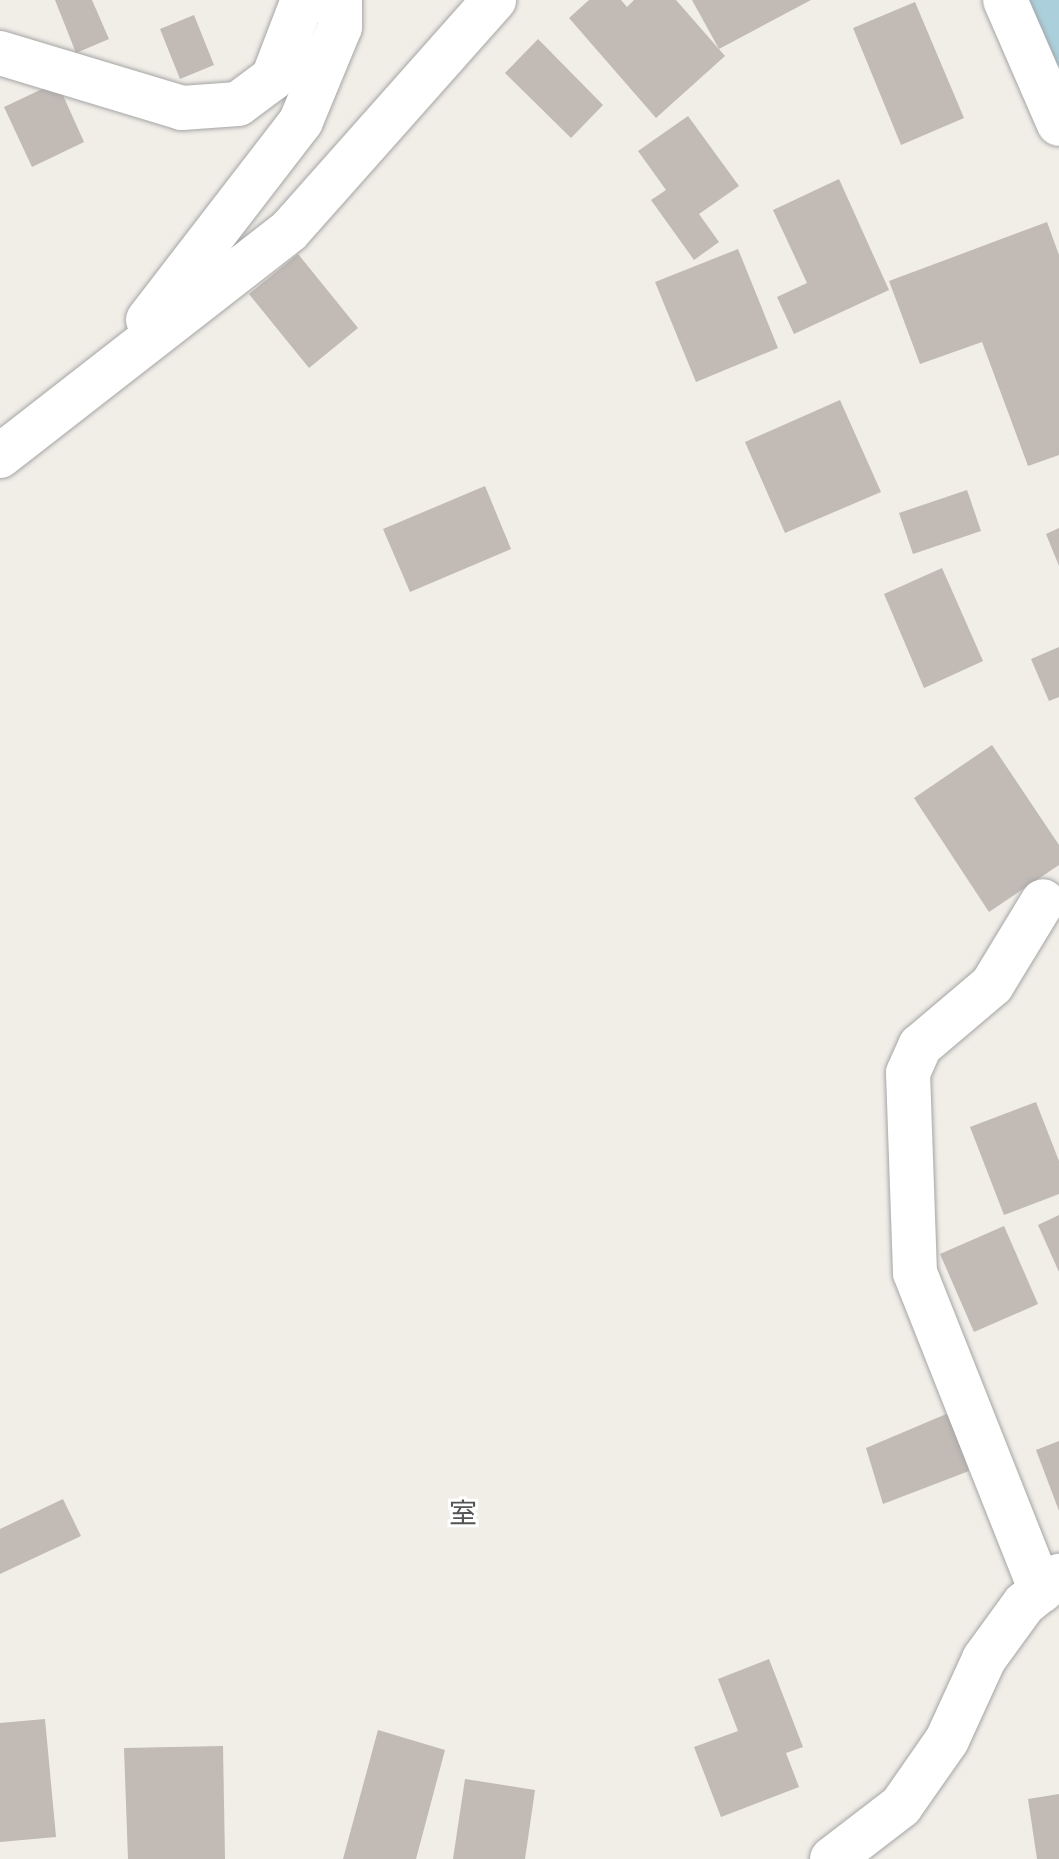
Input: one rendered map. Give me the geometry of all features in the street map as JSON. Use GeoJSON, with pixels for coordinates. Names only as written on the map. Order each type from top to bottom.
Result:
{"type":"FeatureCollection","features":[{"type":"Feature","properties":{"kind":"street"},"geometry":{"type":"LineString","coordinates":[[0,53],[182,108],[238,104],[273,78],[303,0]]}},
{"type":"Feature","properties":{"kind":"street"},"geometry":{"type":"LineString","coordinates":[[111,370],[301,121],[340,27],[340,0]]}},
{"type":"Feature","properties":{"kind":"street"},"geometry":{"type":"LineString","coordinates":[[0,456],[289,231],[494,0]]}},
{"type":"Feature","properties":{"kind":"street"},"geometry":{"type":"LineString","coordinates":[[1005,0],[1059,124]]}},
{"type":"Feature","properties":{"kind":"street"},"geometry":{"type":"LineString","coordinates":[[832,1859],[901,1806],[947,1740],[984,1659],[1024,1604],[1050,1583],[915,1273],[908,1073],[920,1046],[992,985],[1043,901]]}},
{"type":"Feature","properties":{"kind":"building"},"geometry":{"type":"Polygon","coordinates":[[[55,0],[92,0],[109,39],[76,53],[55,0]]]}},
{"type":"Feature","properties":{"kind":"building"},"geometry":{"type":"Polygon","coordinates":[[[589,0],[621,0],[627,7],[634,0],[676,0],[725,56],[656,118],[569,18],[589,0]]]}},
{"type":"Feature","properties":{"kind":"building"},"geometry":{"type":"Polygon","coordinates":[[[692,0],[811,0],[719,49],[692,0]]]}},
{"type":"Feature","properties":{"kind":"building"},"geometry":{"type":"Polygon","coordinates":[[[915,2],[964,118],[901,145],[853,28],[915,2]]]}},
{"type":"Feature","properties":{"kind":"building"},"geometry":{"type":"Polygon","coordinates":[[[194,15],[214,65],[180,79],[160,29],[194,15]]]}},
{"type":"Feature","properties":{"kind":"building"},"geometry":{"type":"Polygon","coordinates":[[[538,39],[603,105],[571,138],[505,73],[538,39]]]}},
{"type":"Feature","properties":{"kind":"building"},"geometry":{"type":"Polygon","coordinates":[[[57,82],[84,142],[32,167],[4,107],[57,82]]]}},
{"type":"Feature","properties":{"kind":"building"},"geometry":{"type":"Polygon","coordinates":[[[688,116],[739,186],[699,214],[719,242],[694,260],[651,200],[666,190],[638,151],[688,116]]]}},
{"type":"Feature","properties":{"kind":"building"},"geometry":{"type":"Polygon","coordinates":[[[839,179],[889,290],[794,334],[777,297],[807,283],[773,210],[839,179]]]}},
{"type":"Feature","properties":{"kind":"building"},"geometry":{"type":"Polygon","coordinates":[[[1047,222],[1059,255],[1059,455],[1028,466],[982,342],[920,364],[889,281],[1047,222]]]}},
{"type":"Feature","properties":{"kind":"building"},"geometry":{"type":"Polygon","coordinates":[[[738,249],[778,348],[696,382],[655,282],[738,249]]]}},
{"type":"Feature","properties":{"kind":"building"},"geometry":{"type":"Polygon","coordinates":[[[298,254],[358,328],[309,368],[249,294],[298,254]]]}},
{"type":"Feature","properties":{"kind":"building"},"geometry":{"type":"Polygon","coordinates":[[[840,400],[881,492],[785,533],[745,442],[840,400]]]}},
{"type":"Feature","properties":{"kind":"building"},"geometry":{"type":"Polygon","coordinates":[[[485,486],[511,549],[410,592],[383,529],[485,486]]]}},
{"type":"Feature","properties":{"kind":"building"},"geometry":{"type":"Polygon","coordinates":[[[967,490],[981,531],[913,554],[899,513],[967,490]]]}},
{"type":"Feature","properties":{"kind":"building"},"geometry":{"type":"Polygon","coordinates":[[[1059,528],[1059,566],[1046,534],[1059,528]]]}},
{"type":"Feature","properties":{"kind":"building"},"geometry":{"type":"Polygon","coordinates":[[[942,568],[983,661],[924,688],[884,594],[942,568]]]}},
{"type":"Feature","properties":{"kind":"building"},"geometry":{"type":"Polygon","coordinates":[[[1059,647],[1059,697],[1049,701],[1031,659],[1059,647]]]}},
{"type":"Feature","properties":{"kind":"building"},"geometry":{"type":"Polygon","coordinates":[[[992,745],[1059,845],[1059,865],[989,912],[914,798],[992,745]]]}},
{"type":"Feature","properties":{"kind":"building"},"geometry":{"type":"Polygon","coordinates":[[[1036,1102],[1059,1161],[1059,1194],[1004,1215],[970,1127],[1036,1102]]]}},
{"type":"Feature","properties":{"kind":"building"},"geometry":{"type":"Polygon","coordinates":[[[1059,1215],[1059,1272],[1038,1225],[1059,1215]]]}},
{"type":"Feature","properties":{"kind":"building"},"geometry":{"type":"Polygon","coordinates":[[[1004,1226],[1038,1304],[974,1332],[940,1254],[1004,1226]]]}},
{"type":"Feature","properties":{"kind":"building"},"geometry":{"type":"Polygon","coordinates":[[[951,1412],[969,1471],[883,1504],[866,1448],[951,1412]]]}},
{"type":"Feature","properties":{"kind":"building"},"geometry":{"type":"Polygon","coordinates":[[[1059,1441],[1059,1511],[1036,1450],[1059,1441]]]}},
{"type":"Feature","properties":{"kind":"building"},"geometry":{"type":"Polygon","coordinates":[[[63,1499],[81,1536],[0,1574],[0,1529],[63,1499]]]}},
{"type":"Feature","properties":{"kind":"building"},"geometry":{"type":"Polygon","coordinates":[[[769,1659],[803,1747],[786,1753],[799,1787],[721,1817],[694,1747],[738,1731],[718,1679],[769,1659]]]}},
{"type":"Feature","properties":{"kind":"building"},"geometry":{"type":"Polygon","coordinates":[[[45,1719],[56,1837],[0,1842],[0,1723],[45,1719]]]}},
{"type":"Feature","properties":{"kind":"building"},"geometry":{"type":"Polygon","coordinates":[[[378,1730],[445,1750],[416,1859],[343,1859],[378,1730]]]}},
{"type":"Feature","properties":{"kind":"building"},"geometry":{"type":"Polygon","coordinates":[[[223,1746],[225,1859],[128,1859],[124,1748],[223,1746]]]}},
{"type":"Feature","properties":{"kind":"building"},"geometry":{"type":"Polygon","coordinates":[[[465,1779],[535,1790],[525,1859],[453,1859],[465,1779]]]}},
{"type":"Feature","properties":{"kind":"building"},"geometry":{"type":"Polygon","coordinates":[[[1059,1794],[1059,1859],[1037,1859],[1028,1799],[1059,1794]]]}},
{"type":"Feature","properties":{"kind":"waterway"},"geometry":{"type":"LineString","coordinates":[[1052,0],[1059,15]]}},
{"type":"Feature","properties":{"kind":"district","name":"室"},"geometry":{"type":"Point","coordinates":[463,1514]}}]}
